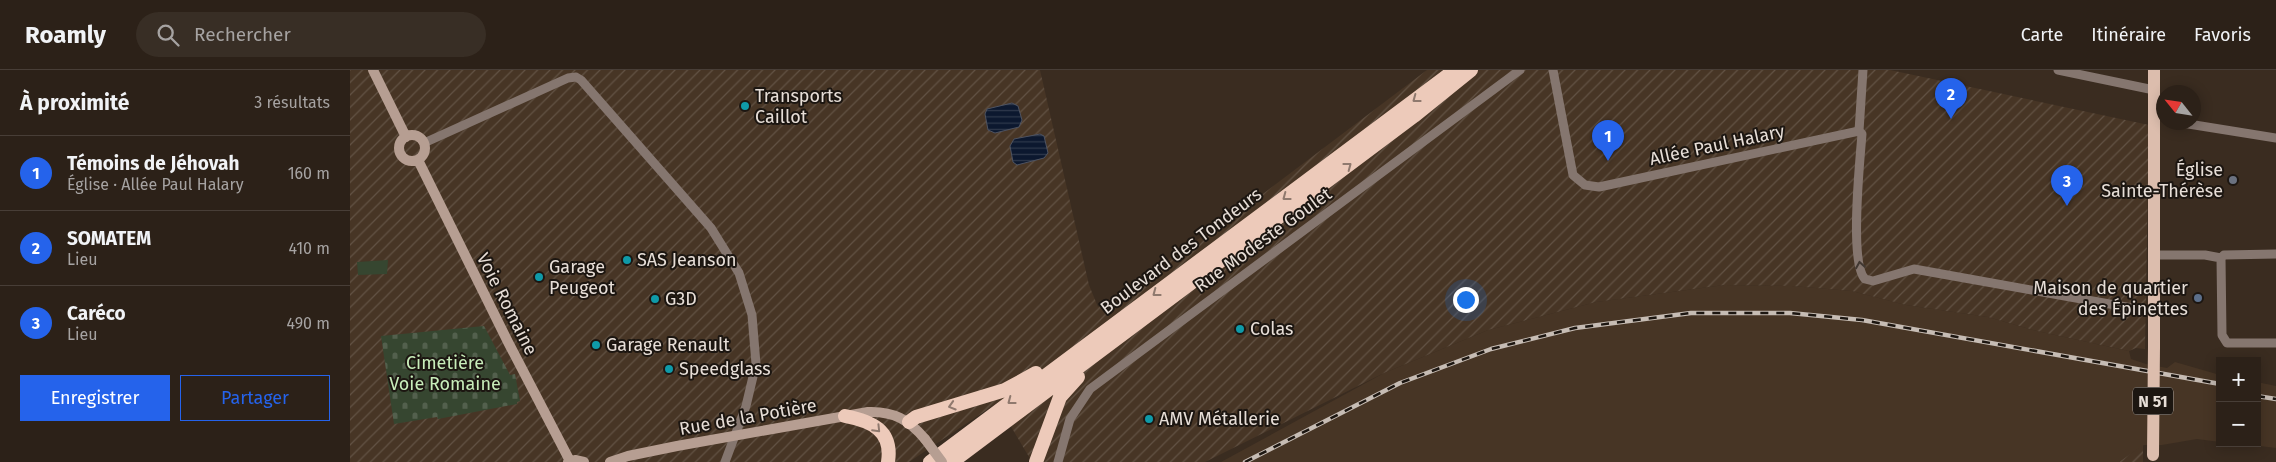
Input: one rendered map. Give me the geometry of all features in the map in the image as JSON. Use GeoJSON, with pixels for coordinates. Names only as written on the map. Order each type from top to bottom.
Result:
{"type":"FeatureCollection","features":[{"type":"Feature","properties":{"kind":"highway","name":"Boulevard des Tondeurs"},"geometry":{"type":"LineString","coordinates":[[930,462],[1455,70]]}},
{"type":"Feature","properties":{"kind":"highway","name":"Boulevard des Tondeurs"},"geometry":{"type":"LineString","coordinates":[[952,462],[1259,234],[1414,116],[1471,70]]}},
{"type":"Feature","properties":{"kind":"highway"},"geometry":{"type":"LineString","coordinates":[[1036,462],[1060,397],[1076,378],[1223,267],[1259,234]]}},
{"type":"Feature","properties":{"kind":"highway"},"geometry":{"type":"LineString","coordinates":[[909,422],[916,417],[1005,390],[1043,369],[1104,326],[1133,310]]}},
{"type":"Feature","properties":{"kind":"highway"},"geometry":{"type":"LineString","coordinates":[[845,416],[870,422],[880,430],[887,442],[888,462]]}},
{"type":"Feature","properties":{"kind":"main road"},"geometry":{"type":"LineString","coordinates":[[372,70],[406,137]]}},
{"type":"Feature","properties":{"kind":"main road","name":"N 51"},"geometry":{"type":"LineString","coordinates":[[2154,70],[2156,102]]}},
{"type":"Feature","properties":{"kind":"main road","name":"N 51"},"geometry":{"type":"LineString","coordinates":[[2153,459],[2154,255],[2159,130]]}},
{"type":"Feature","properties":{"kind":"main road"},"geometry":{"type":"LineString","coordinates":[[406,137],[418,137],[424,143],[424,151],[418,160],[409,161],[400,153],[399,145],[406,137]]}},
{"type":"Feature","properties":{"kind":"main road","name":"Voie Romaine"},"geometry":{"type":"LineString","coordinates":[[418,160],[569,461]]}},
{"type":"Feature","properties":{"kind":"main road","name":"Rue de la Potière"},"geometry":{"type":"LineString","coordinates":[[610,462],[628,456],[676,446],[868,412],[883,411],[909,422]]}},
{"type":"Feature","properties":{"kind":"main road"},"geometry":{"type":"LineString","coordinates":[[909,422],[925,439],[942,462]]}},
{"type":"Feature","properties":{"kind":"main road"},"geometry":{"type":"LineString","coordinates":[[569,461],[580,460],[584,462]]}},
{"type":"Feature","properties":{"kind":"street","name":"Rue Modeste Goulet"},"geometry":{"type":"LineString","coordinates":[[1058,462],[1070,419],[1090,389],[1520,70]]}},
{"type":"Feature","properties":{"kind":"street","name":"Allée Paul Halary"},"geometry":{"type":"LineString","coordinates":[[1553,70],[1573,176],[1585,185],[1599,187],[1859,131]]}},
{"type":"Feature","properties":{"kind":"street"},"geometry":{"type":"LineString","coordinates":[[1863,70],[1859,131],[1862,134],[1857,198],[1859,268],[1862,276],[1873,280],[1914,269],[2154,312]]}},
{"type":"Feature","properties":{"kind":"street"},"geometry":{"type":"LineString","coordinates":[[2058,70],[2154,90]]}},
{"type":"Feature","properties":{"kind":"street"},"geometry":{"type":"LineString","coordinates":[[424,143],[578,73],[580,80],[711,228],[739,273],[752,315],[756,364],[746,406],[725,462]]}},
{"type":"Feature","properties":{"kind":"street"},"geometry":{"type":"LineString","coordinates":[[2201,126],[2276,138]]}},
{"type":"Feature","properties":{"kind":"street"},"geometry":{"type":"LineString","coordinates":[[2154,255],[2205,255],[2221,258],[2224,255],[2276,254]]}},
{"type":"Feature","properties":{"kind":"street"},"geometry":{"type":"LineString","coordinates":[[2221,258],[2222,335],[2224,341],[2227,343],[2276,343]]}},
{"type":"Feature","properties":{"kind":"shaded area"},"geometry":{"type":"Polygon","coordinates":[[[350,70],[1040,70],[1089,285],[1098,307],[1247,206],[1427,70],[1890,70],[2149,125],[2145,349],[2136,348],[2129,351],[2037,331],[1988,317],[1906,305],[1852,291],[1792,286],[1724,285],[1596,302],[1488,330],[1384,373],[1205,462],[1032,462],[997,403],[909,462],[350,462],[350,70]]]}},
{"type":"Feature","properties":{"kind":"shaded area"},"geometry":{"type":"Polygon","coordinates":[[[1724,285],[1792,286],[1852,291],[1906,305],[1988,317],[2037,331],[2129,351],[2131,359],[2146,364],[2167,368],[2175,362],[2216,374],[2216,441],[2197,439],[2162,445],[2144,445],[2119,462],[1221,462],[1384,373],[1488,330],[1596,302],[1724,285]]]}},
{"type":"Feature","properties":{"kind":"shaded area"},"geometry":{"type":"Polygon","coordinates":[[[2261,383],[2276,386],[2276,448],[2261,446],[2261,383]]]}},
{"type":"Feature","properties":{"kind":"shaded area"},"geometry":{"type":"Polygon","coordinates":[[[2143,445],[2143,462],[2119,462],[2143,445]]]}},
{"type":"Feature","properties":{"kind":"green space"},"geometry":{"type":"Polygon","coordinates":[[[388,260],[387,274],[358,275],[357,262],[388,260]]]}},
{"type":"Feature","properties":{"kind":"green space","name":"Cimetière Voie Romaine"},"geometry":{"type":"Polygon","coordinates":[[[484,326],[510,375],[515,374],[520,401],[517,404],[438,419],[437,417],[394,424],[381,336],[484,326]]]}},
{"type":"Feature","properties":{"kind":"water"},"geometry":{"type":"Polygon","coordinates":[[[1012,103],[1018,106],[1022,120],[1019,127],[995,133],[988,130],[985,114],[987,109],[1012,103]]]}},
{"type":"Feature","properties":{"kind":"water"},"geometry":{"type":"Polygon","coordinates":[[[1040,134],[1044,136],[1048,153],[1044,158],[1017,165],[1013,162],[1010,146],[1014,139],[1040,134]]]}},
{"type":"Feature","properties":{"kind":"railway"},"geometry":{"type":"LineString","coordinates":[[1245,462],[1400,383],[1491,349],[1575,328],[1691,313],[1790,313],[1862,320],[2216,383]]}},
{"type":"Feature","properties":{"kind":"railway"},"geometry":{"type":"LineString","coordinates":[[2261,397],[2276,399]]}},
{"type":"Feature","properties":{"kind":"place","name":"Transports Caillot"},"geometry":{"type":"Point","coordinates":[745,106]}},
{"type":"Feature","properties":{"kind":"place","name":"SOMATEM"},"geometry":{"type":"Point","coordinates":[1951,119]}},
{"type":"Feature","properties":{"kind":"place","name":"Témoins de Jéhovah"},"geometry":{"type":"Point","coordinates":[1608,161]}},
{"type":"Feature","properties":{"kind":"place","name":"Église Sainte-Thérèse"},"geometry":{"type":"Point","coordinates":[2233,180]}},
{"type":"Feature","properties":{"kind":"place","name":"Caréco"},"geometry":{"type":"Point","coordinates":[2067,206]}},
{"type":"Feature","properties":{"kind":"place","name":"SAS Jeanson"},"geometry":{"type":"Point","coordinates":[627,260]}},
{"type":"Feature","properties":{"kind":"place","name":"Garage Peugeot"},"geometry":{"type":"Point","coordinates":[539,277]}},
{"type":"Feature","properties":{"kind":"place","name":"Maison de quartier des Épinettes"},"geometry":{"type":"Point","coordinates":[2198,298]}},
{"type":"Feature","properties":{"kind":"place","name":"G3D"},"geometry":{"type":"Point","coordinates":[655,299]}},
{"type":"Feature","properties":{"kind":"place","name":"Colas"},"geometry":{"type":"Point","coordinates":[1240,329]}},
{"type":"Feature","properties":{"kind":"place","name":"Garage Renault"},"geometry":{"type":"Point","coordinates":[596,345]}},
{"type":"Feature","properties":{"kind":"place","name":"Speedglass"},"geometry":{"type":"Point","coordinates":[669,369]}},
{"type":"Feature","properties":{"kind":"place","name":"AMV Métallerie"},"geometry":{"type":"Point","coordinates":[1149,419]}}]}
